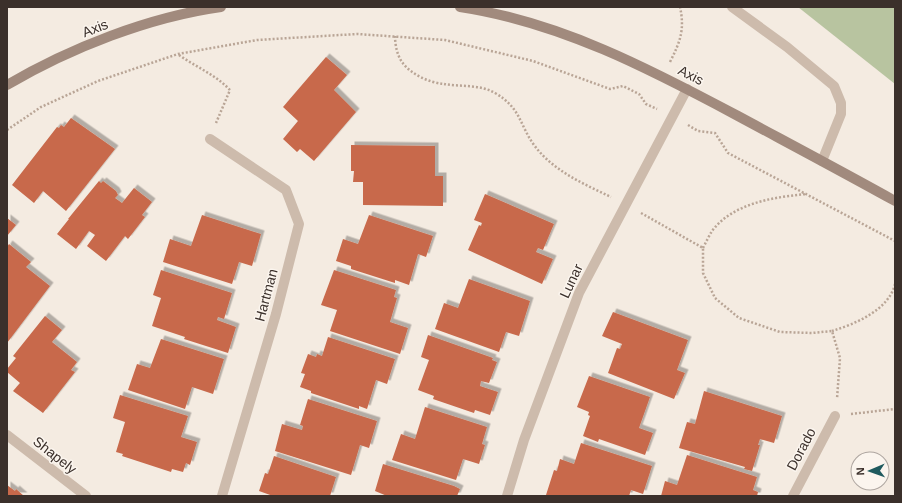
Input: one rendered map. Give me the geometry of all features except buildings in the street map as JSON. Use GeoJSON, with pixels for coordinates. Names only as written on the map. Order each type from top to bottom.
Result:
{"type":"FeatureCollection","features":[{"type":"Feature","properties":{"kind":"street","name":"Axis"},"geometry":{"type":"LineString","coordinates":[[7,85],[36,68],[95,42],[154,22],[221,7]]}},
{"type":"Feature","properties":{"kind":"street","name":"Axis"},"geometry":{"type":"LineString","coordinates":[[460,7],[520,20],[573,37],[632,62],[687,89],[895,201]]}},
{"type":"Feature","properties":{"kind":"street"},"geometry":{"type":"LineString","coordinates":[[732,7],[787,47],[834,86],[841,102],[841,114],[822,161]]}},
{"type":"Feature","properties":{"kind":"street","name":"Lunar"},"geometry":{"type":"LineString","coordinates":[[507,496],[524,440],[579,293],[687,89]]}},
{"type":"Feature","properties":{"kind":"street","name":"Hartman"},"geometry":{"type":"LineString","coordinates":[[210,139],[286,190],[299,224],[276,314],[222,496]]}},
{"type":"Feature","properties":{"kind":"street","name":"Dorado"},"geometry":{"type":"LineString","coordinates":[[792,496],[835,416]]}},
{"type":"Feature","properties":{"kind":"street","name":"Shapely"},"geometry":{"type":"LineString","coordinates":[[7,435],[86,496]]}},
{"type":"Feature","properties":{"kind":"path"},"geometry":{"type":"LineString","coordinates":[[662,76],[682,36],[683,19],[680,7]]}},
{"type":"Feature","properties":{"kind":"path"},"geometry":{"type":"LineString","coordinates":[[7,130],[41,107],[98,81],[178,54],[257,40],[357,34],[445,40],[533,61],[610,90],[624,86],[639,94],[646,104],[698,131],[714,133],[728,153],[895,242]]}},
{"type":"Feature","properties":{"kind":"path"},"geometry":{"type":"LineString","coordinates":[[395,36],[395,46],[402,62],[418,76],[443,84],[472,86],[493,92],[509,103],[522,121],[534,145],[556,168],[626,204],[703,248]]}},
{"type":"Feature","properties":{"kind":"path"},"geometry":{"type":"LineString","coordinates":[[178,54],[198,68],[221,80],[230,90],[210,139]]}},
{"type":"Feature","properties":{"kind":"path"},"geometry":{"type":"LineString","coordinates":[[807,194],[777,196],[748,205],[728,217],[712,231],[703,248],[703,273],[715,298],[739,318],[780,332],[812,333],[832,331],[851,325],[874,312],[893,293],[895,284]]}},
{"type":"Feature","properties":{"kind":"path"},"geometry":{"type":"LineString","coordinates":[[832,331],[840,358],[835,416],[895,409]]}},
{"type":"Feature","properties":{"kind":"green space"},"geometry":{"type":"Polygon","coordinates":[[[798,7],[895,7],[895,84],[798,7]]]}}]}
